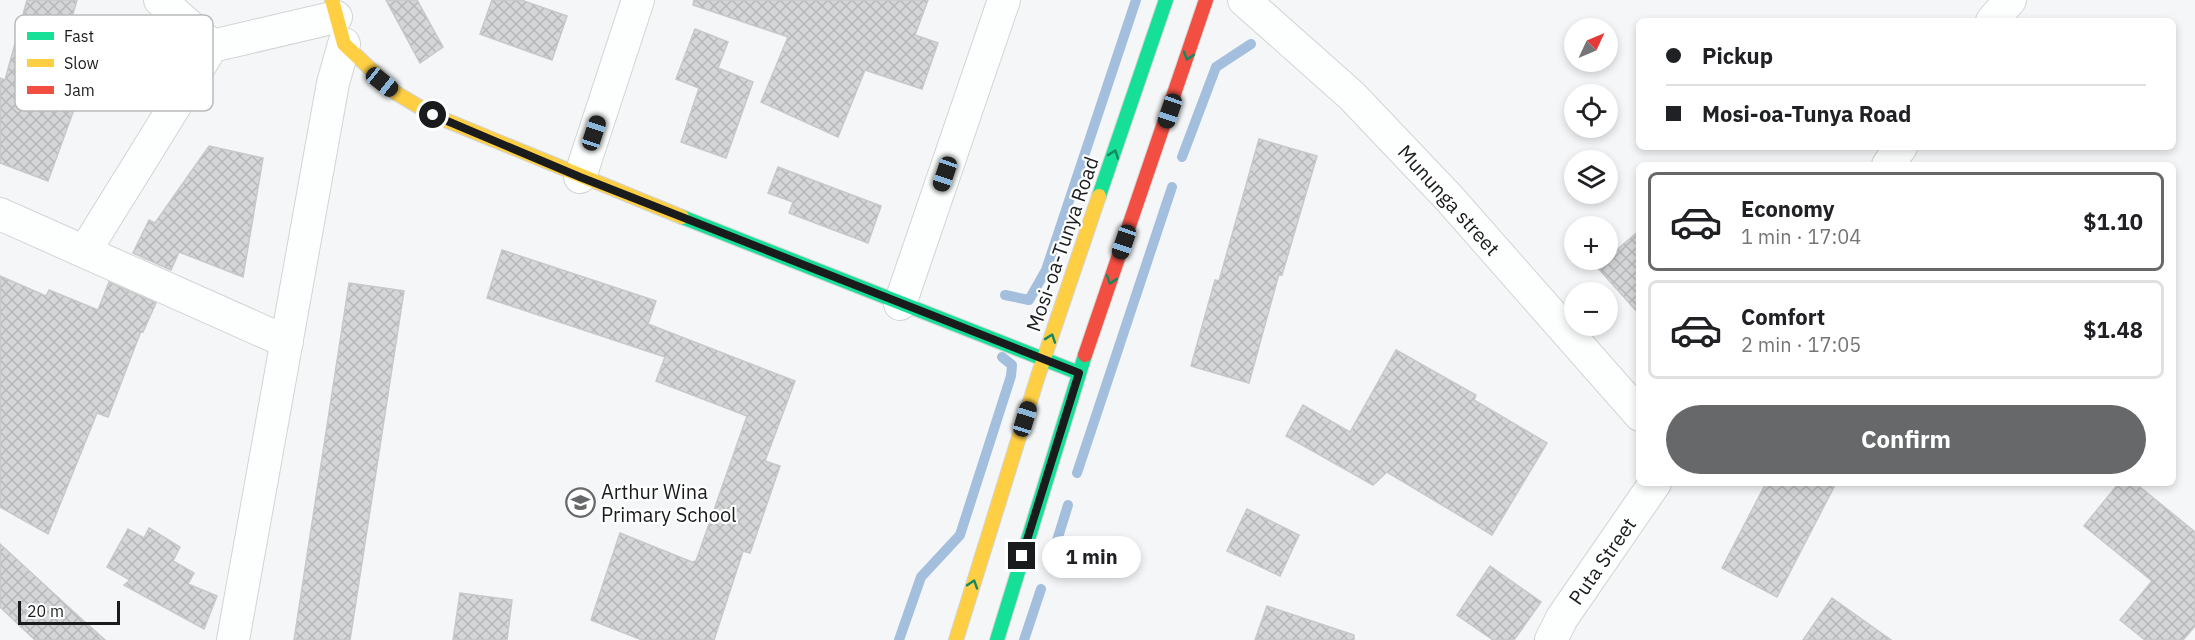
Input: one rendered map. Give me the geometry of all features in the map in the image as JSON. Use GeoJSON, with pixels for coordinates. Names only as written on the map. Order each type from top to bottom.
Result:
{"type":"FeatureCollection","features":[{"type":"Feature","properties":{"kind":"main road","name":"Mosi-oa-Tunya Road"},"geometry":{"type":"LineString","coordinates":[[956,640],[1043,360],[1166,0]]}},
{"type":"Feature","properties":{"kind":"main road"},"geometry":{"type":"LineString","coordinates":[[997,640],[1079,373],[1206,0]]}},
{"type":"Feature","properties":{"kind":"main road"},"geometry":{"type":"LineString","coordinates":[[337,20],[369,70],[396,93],[433,115],[580,177],[1079,373]]}},
{"type":"Feature","properties":{"kind":"street"},"geometry":{"type":"LineString","coordinates":[[160,0],[177,15]]}},
{"type":"Feature","properties":{"kind":"street"},"geometry":{"type":"LineString","coordinates":[[580,177],[638,0]]}},
{"type":"Feature","properties":{"kind":"street"},"geometry":{"type":"LineString","coordinates":[[900,304],[1004,0]]}},
{"type":"Feature","properties":{"kind":"street","name":"Mununga street"},"geometry":{"type":"LineString","coordinates":[[1244,0],[1352,96],[1449,198],[1636,410]]}},
{"type":"Feature","properties":{"kind":"street"},"geometry":{"type":"LineString","coordinates":[[1995,18],[2010,0]]}},
{"type":"Feature","properties":{"kind":"street"},"geometry":{"type":"LineString","coordinates":[[213,46],[337,20],[333,83],[233,640]]}},
{"type":"Feature","properties":{"kind":"street"},"geometry":{"type":"LineString","coordinates":[[85,251],[172,111]]}},
{"type":"Feature","properties":{"kind":"street"},"geometry":{"type":"LineString","coordinates":[[0,214],[287,342]]}},
{"type":"Feature","properties":{"kind":"street","name":"Puta Street"},"geometry":{"type":"LineString","coordinates":[[1551,640],[1562,618],[1653,486]]}},
{"type":"Feature","properties":{"kind":"building"},"geometry":{"type":"Polygon","coordinates":[[[27,0],[77,0],[73,15],[23,15],[27,0]]]}},
{"type":"Feature","properties":{"kind":"building"},"geometry":{"type":"Polygon","coordinates":[[[386,0],[417,0],[443,47],[420,63],[386,0]]]}},
{"type":"Feature","properties":{"kind":"building"},"geometry":{"type":"Polygon","coordinates":[[[492,0],[521,0],[567,16],[552,60],[480,34],[492,0]]]}},
{"type":"Feature","properties":{"kind":"building"},"geometry":{"type":"Polygon","coordinates":[[[694,0],[928,0],[915,35],[938,43],[922,89],[865,70],[838,137],[761,102],[788,37],[693,5],[694,0]]]}},
{"type":"Feature","properties":{"kind":"building"},"geometry":{"type":"Polygon","coordinates":[[[695,29],[728,42],[718,68],[753,82],[726,158],[681,142],[699,88],[676,79],[695,29]]]}},
{"type":"Feature","properties":{"kind":"building"},"geometry":{"type":"Polygon","coordinates":[[[15,44],[15,111],[73,111],[48,181],[0,163],[0,78],[5,80],[15,44]]]}},
{"type":"Feature","properties":{"kind":"building"},"geometry":{"type":"Polygon","coordinates":[[[1259,139],[1317,156],[1282,275],[1279,274],[1249,383],[1191,366],[1215,280],[1219,281],[1259,139]]]}},
{"type":"Feature","properties":{"kind":"building"},"geometry":{"type":"Polygon","coordinates":[[[209,146],[263,158],[243,277],[179,252],[171,270],[133,253],[149,220],[155,223],[209,146]]]}},
{"type":"Feature","properties":{"kind":"building"},"geometry":{"type":"Polygon","coordinates":[[[778,167],[881,206],[868,243],[789,213],[793,202],[768,193],[778,167]]]}},
{"type":"Feature","properties":{"kind":"building"},"geometry":{"type":"Polygon","coordinates":[[[1636,233],[1636,311],[1618,290],[1618,282],[1610,282],[1600,270],[1618,270],[1618,249],[1636,233]]]}},
{"type":"Feature","properties":{"kind":"building"},"geometry":{"type":"Polygon","coordinates":[[[502,250],[656,301],[648,324],[795,381],[765,461],[780,466],[750,553],[743,551],[714,640],[642,640],[591,620],[620,533],[692,562],[696,561],[747,416],[656,381],[665,357],[487,298],[502,250]]]}},
{"type":"Feature","properties":{"kind":"building"},"geometry":{"type":"Polygon","coordinates":[[[0,276],[46,296],[49,290],[98,310],[109,282],[156,303],[143,332],[141,331],[108,417],[97,413],[48,534],[0,507],[0,276]]]}},
{"type":"Feature","properties":{"kind":"building"},"geometry":{"type":"Polygon","coordinates":[[[349,283],[404,291],[350,640],[294,640],[349,283]]]}},
{"type":"Feature","properties":{"kind":"building"},"geometry":{"type":"Polygon","coordinates":[[[1396,350],[1476,395],[1474,400],[1547,443],[1492,535],[1387,472],[1373,485],[1286,436],[1303,405],[1350,432],[1396,350]]]}},
{"type":"Feature","properties":{"kind":"building"},"geometry":{"type":"Polygon","coordinates":[[[1764,486],[1834,486],[1777,597],[1722,568],[1764,486]]]}},
{"type":"Feature","properties":{"kind":"building"},"geometry":{"type":"Polygon","coordinates":[[[2117,486],[2139,486],[2195,532],[2195,626],[2183,640],[2145,640],[2120,620],[2152,581],[2084,526],[2117,486]]]}},
{"type":"Feature","properties":{"kind":"building"},"geometry":{"type":"Polygon","coordinates":[[[1247,509],[1299,535],[1280,576],[1227,551],[1247,509]]]}},
{"type":"Feature","properties":{"kind":"building"},"geometry":{"type":"Polygon","coordinates":[[[149,528],[180,547],[173,561],[194,573],[188,584],[217,596],[204,629],[124,585],[130,580],[107,567],[128,529],[144,538],[149,528]]]}},
{"type":"Feature","properties":{"kind":"building"},"geometry":{"type":"Polygon","coordinates":[[[0,544],[105,640],[35,640],[0,607],[0,544]]]}},
{"type":"Feature","properties":{"kind":"building"},"geometry":{"type":"Polygon","coordinates":[[[1490,566],[1541,602],[1514,640],[1493,640],[1457,615],[1490,566]]]}},
{"type":"Feature","properties":{"kind":"building"},"geometry":{"type":"Polygon","coordinates":[[[460,593],[512,600],[507,640],[453,640],[460,593]]]}},
{"type":"Feature","properties":{"kind":"building"},"geometry":{"type":"Polygon","coordinates":[[[1832,598],[1891,640],[1803,640],[1832,598]]]}},
{"type":"Feature","properties":{"kind":"building"},"geometry":{"type":"Polygon","coordinates":[[[1267,606],[1354,635],[1354,640],[1255,640],[1267,606]]]}},
{"type":"Feature","properties":{"kind":"waterway"},"geometry":{"type":"LineString","coordinates":[[1005,295],[1029,300],[1046,270],[1136,0]]}},
{"type":"Feature","properties":{"kind":"waterway"},"geometry":{"type":"LineString","coordinates":[[1182,157],[1216,67],[1251,44]]}},
{"type":"Feature","properties":{"kind":"waterway"},"geometry":{"type":"LineString","coordinates":[[1077,473],[1172,187]]}},
{"type":"Feature","properties":{"kind":"waterway"},"geometry":{"type":"LineString","coordinates":[[899,640],[921,577],[960,535],[1011,376],[1012,365],[1002,357]]}},
{"type":"Feature","properties":{"kind":"waterway"},"geometry":{"type":"LineString","coordinates":[[1050,563],[1068,505]]}},
{"type":"Feature","properties":{"kind":"waterway"},"geometry":{"type":"LineString","coordinates":[[1024,640],[1041,589]]}},
{"type":"Feature","properties":{"kind":"traffic: fast"},"geometry":{"type":"LineString","coordinates":[[1099,196],[1166,0]]}},
{"type":"Feature","properties":{"kind":"traffic: fast"},"geometry":{"type":"LineString","coordinates":[[682,217],[1079,373]]}},
{"type":"Feature","properties":{"kind":"traffic: fast"},"geometry":{"type":"LineString","coordinates":[[997,640],[1085,355]]}},
{"type":"Feature","properties":{"kind":"traffic: slow"},"geometry":{"type":"LineString","coordinates":[[332,0],[344,44],[396,93],[433,115],[682,217]]}},
{"type":"Feature","properties":{"kind":"traffic: slow"},"geometry":{"type":"LineString","coordinates":[[956,640],[1038,376],[1099,196]]}},
{"type":"Feature","properties":{"kind":"traffic: jam"},"geometry":{"type":"LineString","coordinates":[[1085,355],[1206,0]]}},
{"type":"Feature","properties":{"kind":"place","name":"Arthur Wina Primary School"},"geometry":{"type":"Point","coordinates":[580,503]}},
{"type":"Feature","properties":{"kind":"route"},"geometry":{"type":"LineString","coordinates":[[433,115],[580,177],[1079,373],[1022,556]]}}]}
